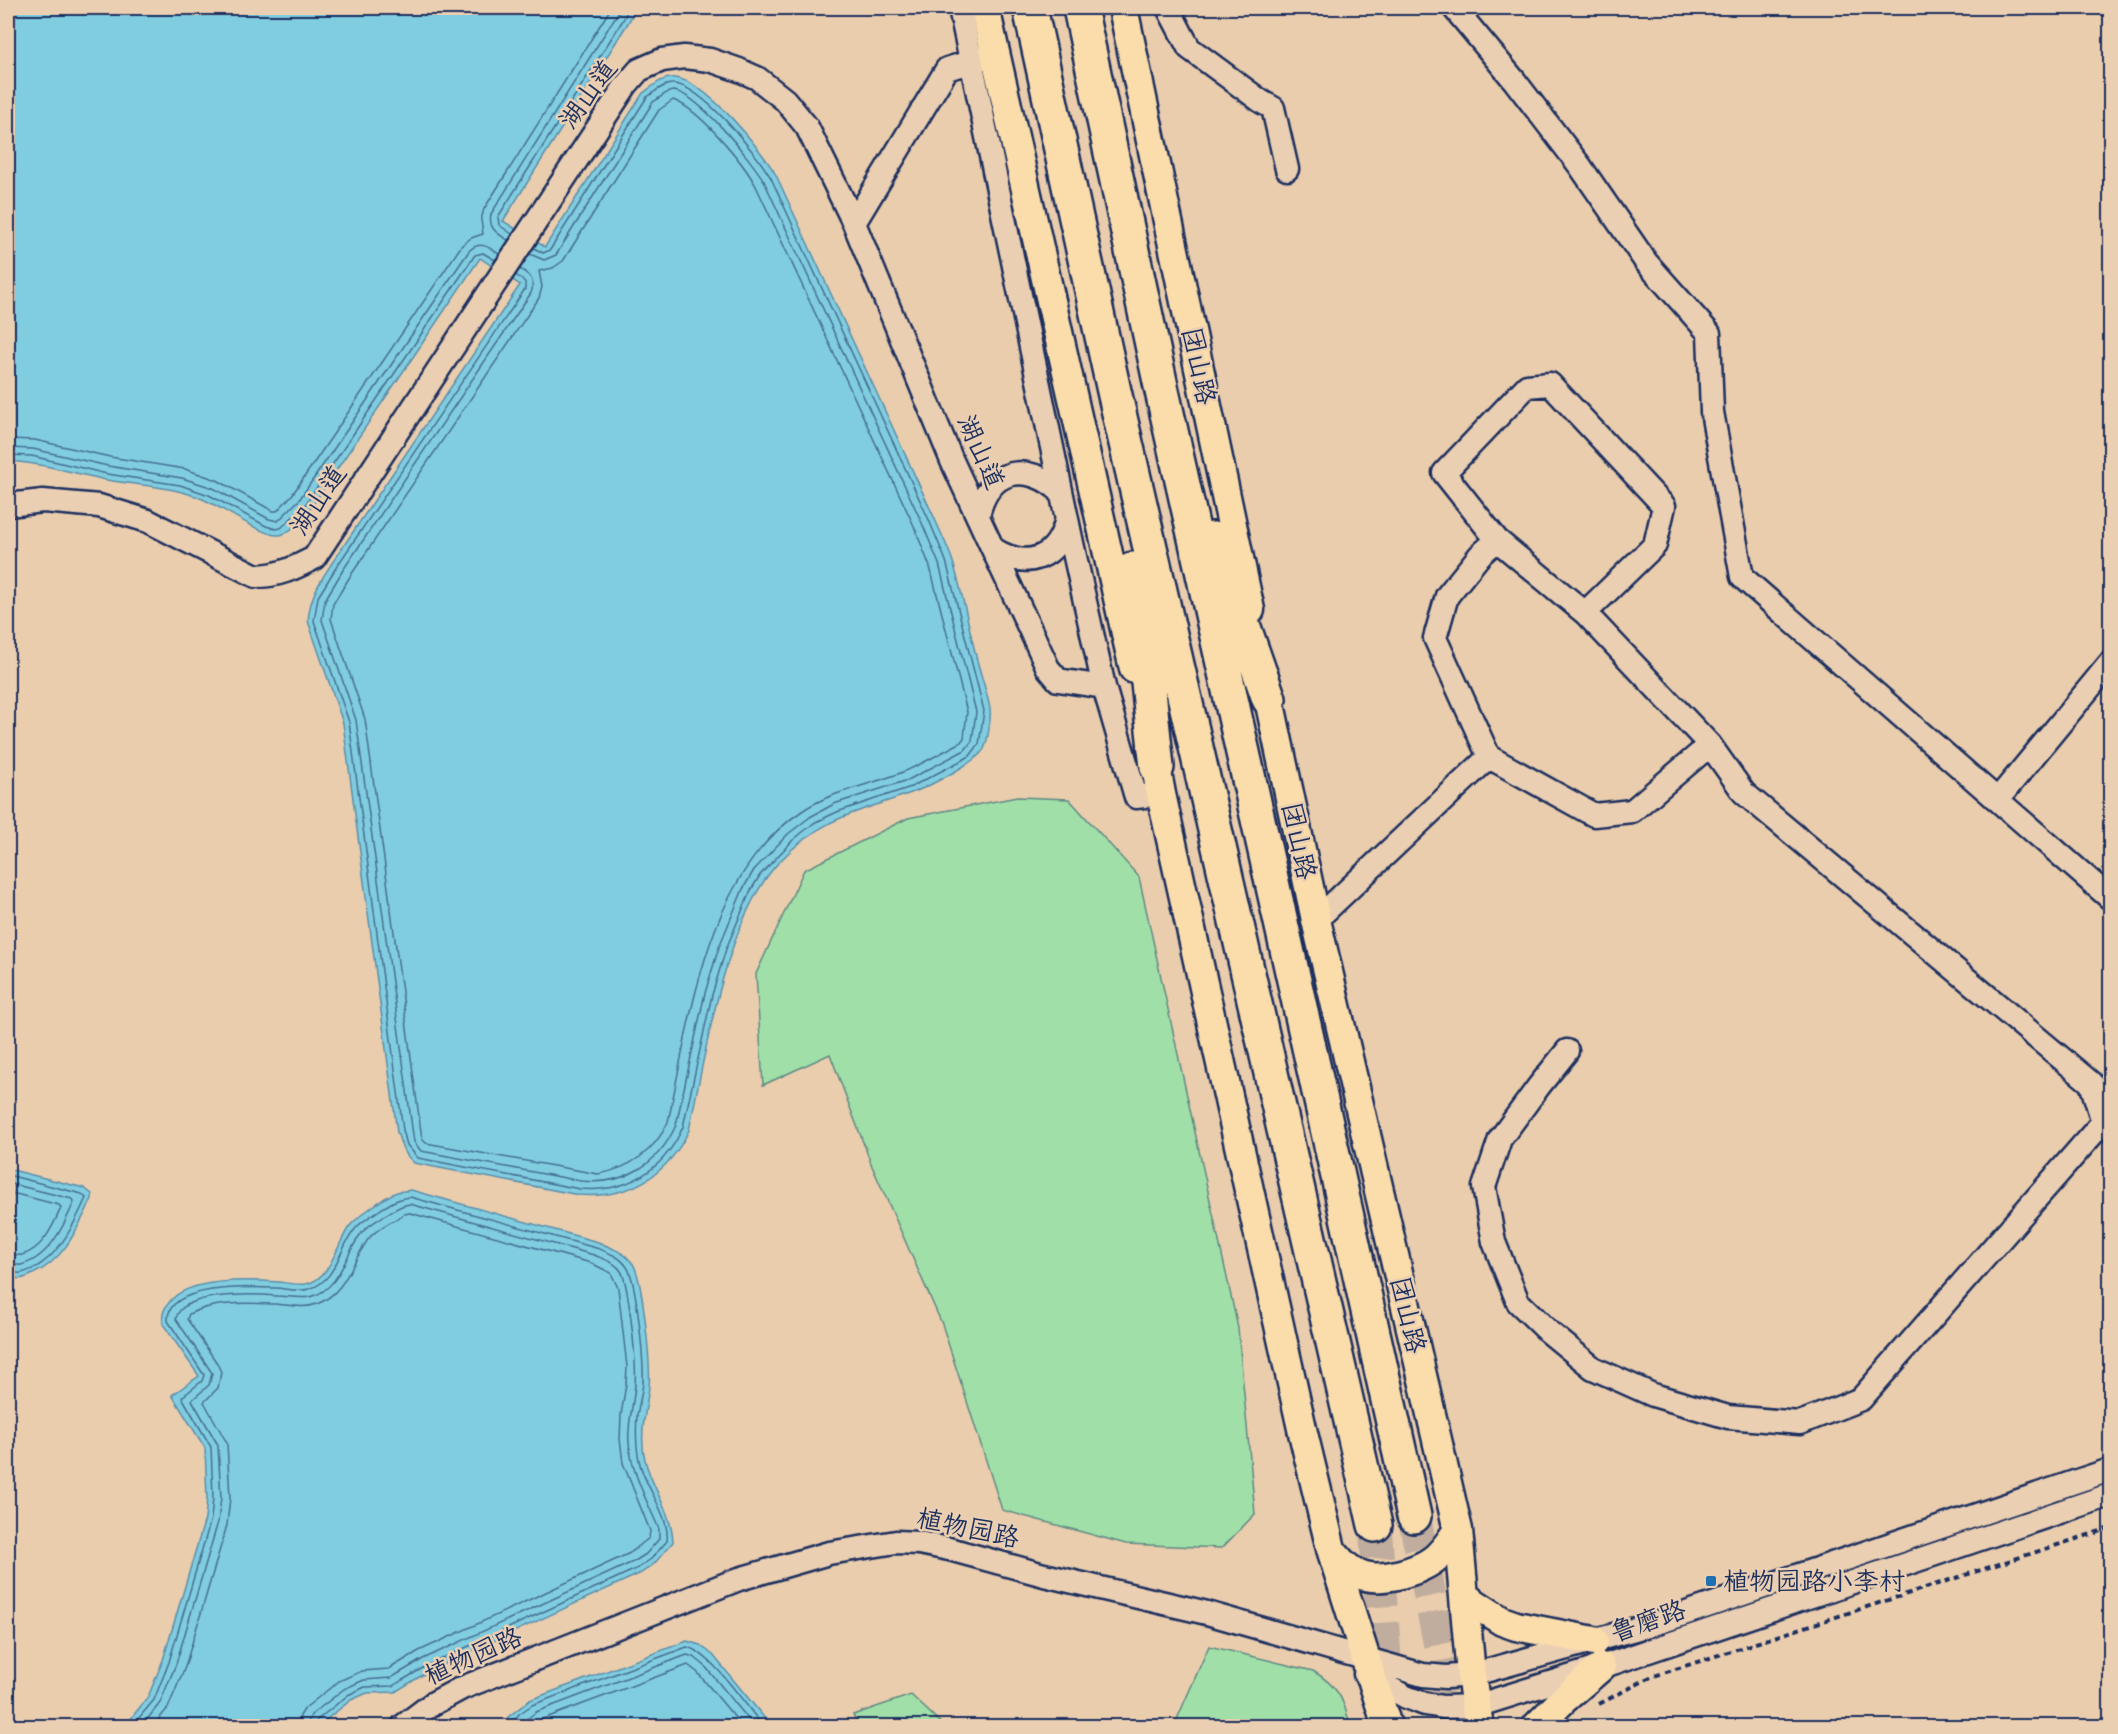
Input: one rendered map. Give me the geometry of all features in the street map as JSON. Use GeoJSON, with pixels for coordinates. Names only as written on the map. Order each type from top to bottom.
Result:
{"type":"FeatureCollection","features":[{"type":"Feature","properties":{"kind":"highway"},"geometry":{"type":"LineString","coordinates":[[1030,8],[1114,391],[1375,1525]]}},
{"type":"Feature","properties":{"kind":"highway","name":"团山路"},"geometry":{"type":"LineString","coordinates":[[1080,8],[1162,392],[1414,1516]]}},
{"type":"Feature","properties":{"kind":"highway"},"geometry":{"type":"LineString","coordinates":[[1114,391],[1100,415],[1140,607],[1159,781]]}},
{"type":"Feature","properties":{"kind":"highway"},"geometry":{"type":"LineString","coordinates":[[1162,392],[1269,699]]}},
{"type":"Feature","properties":{"kind":"main road"},"geometry":{"type":"LineString","coordinates":[[985,8],[983,57],[1159,781],[1298,1410],[1331,1549],[1387,1726]]}},
{"type":"Feature","properties":{"kind":"main road","name":"团山路"},"geometry":{"type":"LineString","coordinates":[[1124,8],[1316,920],[1458,1530],[1471,1675],[1477,1716]]}},
{"type":"Feature","properties":{"kind":"main road"},"geometry":{"type":"LineString","coordinates":[[1331,1549],[1342,1564],[1361,1575],[1368,1577],[1400,1574],[1417,1569],[1433,1560],[1458,1530]]}},
{"type":"Feature","properties":{"kind":"main road"},"geometry":{"type":"LineString","coordinates":[[1464,1597],[1502,1621],[1598,1654],[1563,1700],[1537,1726]]}},
{"type":"Feature","properties":{"kind":"street"},"geometry":{"type":"LineString","coordinates":[[960,8],[983,57],[1066,519],[1104,687],[1136,797],[1159,781]]}},
{"type":"Feature","properties":{"kind":"street"},"geometry":{"type":"LineString","coordinates":[[1168,8],[1189,48],[1273,108],[1287,169]]}},
{"type":"Feature","properties":{"kind":"street"},"geometry":{"type":"LineString","coordinates":[[1454,8],[1514,80],[1580,166],[1646,262],[1709,333],[1712,412],[1742,577],[2110,898]]}},
{"type":"Feature","properties":{"kind":"street"},"geometry":{"type":"LineString","coordinates":[[854,223],[947,69],[983,57]]}},
{"type":"Feature","properties":{"kind":"street","name":"湖山道"},"geometry":{"type":"LineString","coordinates":[[8,505],[43,501],[99,507],[148,521],[256,576],[271,576],[285,572],[314,558],[631,78],[639,70],[672,58],[710,60],[757,78],[785,100],[807,127],[854,223],[952,461],[1051,673],[1058,680],[1104,687]]}},
{"type":"Feature","properties":{"kind":"street"},"geometry":{"type":"LineString","coordinates":[[1567,1052],[1500,1139],[1484,1187],[1494,1242],[1518,1302],[1549,1332],[1593,1368],[1653,1395],[1728,1417],[1800,1424],[1861,1399],[2103,1122],[2091,1083],[1744,793],[1710,745],[1585,613],[1497,540],[1444,473],[1527,386],[1550,384],[1664,506],[1655,545],[1585,613]]}},
{"type":"Feature","properties":{"kind":"street"},"geometry":{"type":"LineString","coordinates":[[978,515],[981,501],[988,489],[998,480],[1011,474],[1024,472],[1038,475],[1061,492]]}},
{"type":"Feature","properties":{"kind":"street"},"geometry":{"type":"LineString","coordinates":[[993,549],[1007,558],[1021,561],[1035,559],[1047,553],[1057,544],[1064,532],[1066,519]]}},
{"type":"Feature","properties":{"kind":"street"},"geometry":{"type":"LineString","coordinates":[[1497,540],[1480,555],[1447,596],[1435,638],[1489,757],[1594,815],[1632,811],[1710,745]]}},
{"type":"Feature","properties":{"kind":"street"},"geometry":{"type":"LineString","coordinates":[[1998,799],[2110,663]]}},
{"type":"Feature","properties":{"kind":"street"},"geometry":{"type":"LineString","coordinates":[[1316,920],[1489,757]]}},
{"type":"Feature","properties":{"kind":"street","name":"鲁磨路"},"geometry":{"type":"LineString","coordinates":[[1368,1668],[1406,1696],[1425,1704],[1477,1716],[1660,1622],[2110,1470]]}},
{"type":"Feature","properties":{"kind":"street","name":"鲁磨路"},"geometry":{"type":"LineString","coordinates":[[1471,1675],[1598,1654],[2110,1495]]}},
{"type":"Feature","properties":{"kind":"street","name":"植物园路"},"geometry":{"type":"LineString","coordinates":[[403,1726],[432,1704],[462,1688],[739,1579],[829,1553],[896,1542],[949,1549],[1044,1575],[1207,1613],[1312,1643],[1368,1668],[1434,1677],[1471,1675]]}},
{"type":"Feature","properties":{"kind":"path"},"geometry":{"type":"LineString","coordinates":[[1591,1710],[1651,1677],[2110,1528]]}},
{"type":"Feature","properties":{"kind":"green space"},"geometry":{"type":"Polygon","coordinates":[[[1017,797],[1069,799],[1139,877],[1238,1328],[1255,1514],[1222,1548],[1126,1544],[1002,1510],[942,1324],[872,1166],[830,1054],[763,1085],[756,974],[804,870],[908,818],[1017,797]]]}},
{"type":"Feature","properties":{"kind":"green space"},"geometry":{"type":"Polygon","coordinates":[[[1209,1646],[1313,1671],[1339,1694],[1350,1726],[1174,1726],[1209,1646]]]}},
{"type":"Feature","properties":{"kind":"green space"},"geometry":{"type":"Polygon","coordinates":[[[911,1695],[944,1726],[859,1726],[853,1715],[911,1695]]]}},
{"type":"Feature","properties":{"kind":"water"},"geometry":{"type":"Polygon","coordinates":[[[8,8],[636,8],[503,221],[545,247],[643,93],[658,82],[671,78],[688,82],[717,103],[746,134],[776,175],[950,554],[989,702],[989,729],[984,749],[972,761],[918,790],[825,825],[795,846],[780,861],[761,886],[745,916],[732,951],[720,988],[689,1130],[670,1160],[645,1181],[614,1193],[579,1195],[414,1163],[405,1153],[397,1132],[343,723],[308,621],[313,597],[327,570],[520,285],[480,258],[310,509],[283,534],[264,532],[209,502],[184,493],[8,461],[8,8]]]}},
{"type":"Feature","properties":{"kind":"water"},"geometry":{"type":"Polygon","coordinates":[[[8,1169],[84,1188],[92,1194],[92,1199],[81,1221],[62,1252],[44,1268],[20,1279],[8,1275],[8,1169]]]}},
{"type":"Feature","properties":{"kind":"water"},"geometry":{"type":"Polygon","coordinates":[[[411,1190],[598,1242],[622,1253],[633,1264],[643,1304],[649,1361],[643,1451],[648,1471],[666,1511],[673,1542],[654,1564],[641,1573],[429,1671],[395,1692],[367,1693],[351,1700],[318,1726],[125,1726],[148,1697],[163,1660],[205,1519],[207,1498],[205,1448],[172,1395],[199,1376],[163,1324],[163,1313],[172,1299],[181,1292],[207,1284],[253,1281],[306,1284],[314,1281],[327,1269],[353,1223],[392,1194],[411,1190]]]}},
{"type":"Feature","properties":{"kind":"water"},"geometry":{"type":"Polygon","coordinates":[[[687,1641],[700,1645],[713,1655],[771,1726],[504,1726],[508,1717],[530,1700],[687,1641]]]}},
{"type":"Feature","properties":{"kind":"tunnel"},"geometry":{"type":"LineString","coordinates":[[1414,1516],[1456,1726]]}},
{"type":"Feature","properties":{"kind":"tunnel"},"geometry":{"type":"LineString","coordinates":[[1375,1525],[1388,1696]]}},
{"type":"Feature","properties":{"kind":"place","name":"植物园路小李村"},"geometry":{"type":"Point","coordinates":[1711,1581]}}]}
